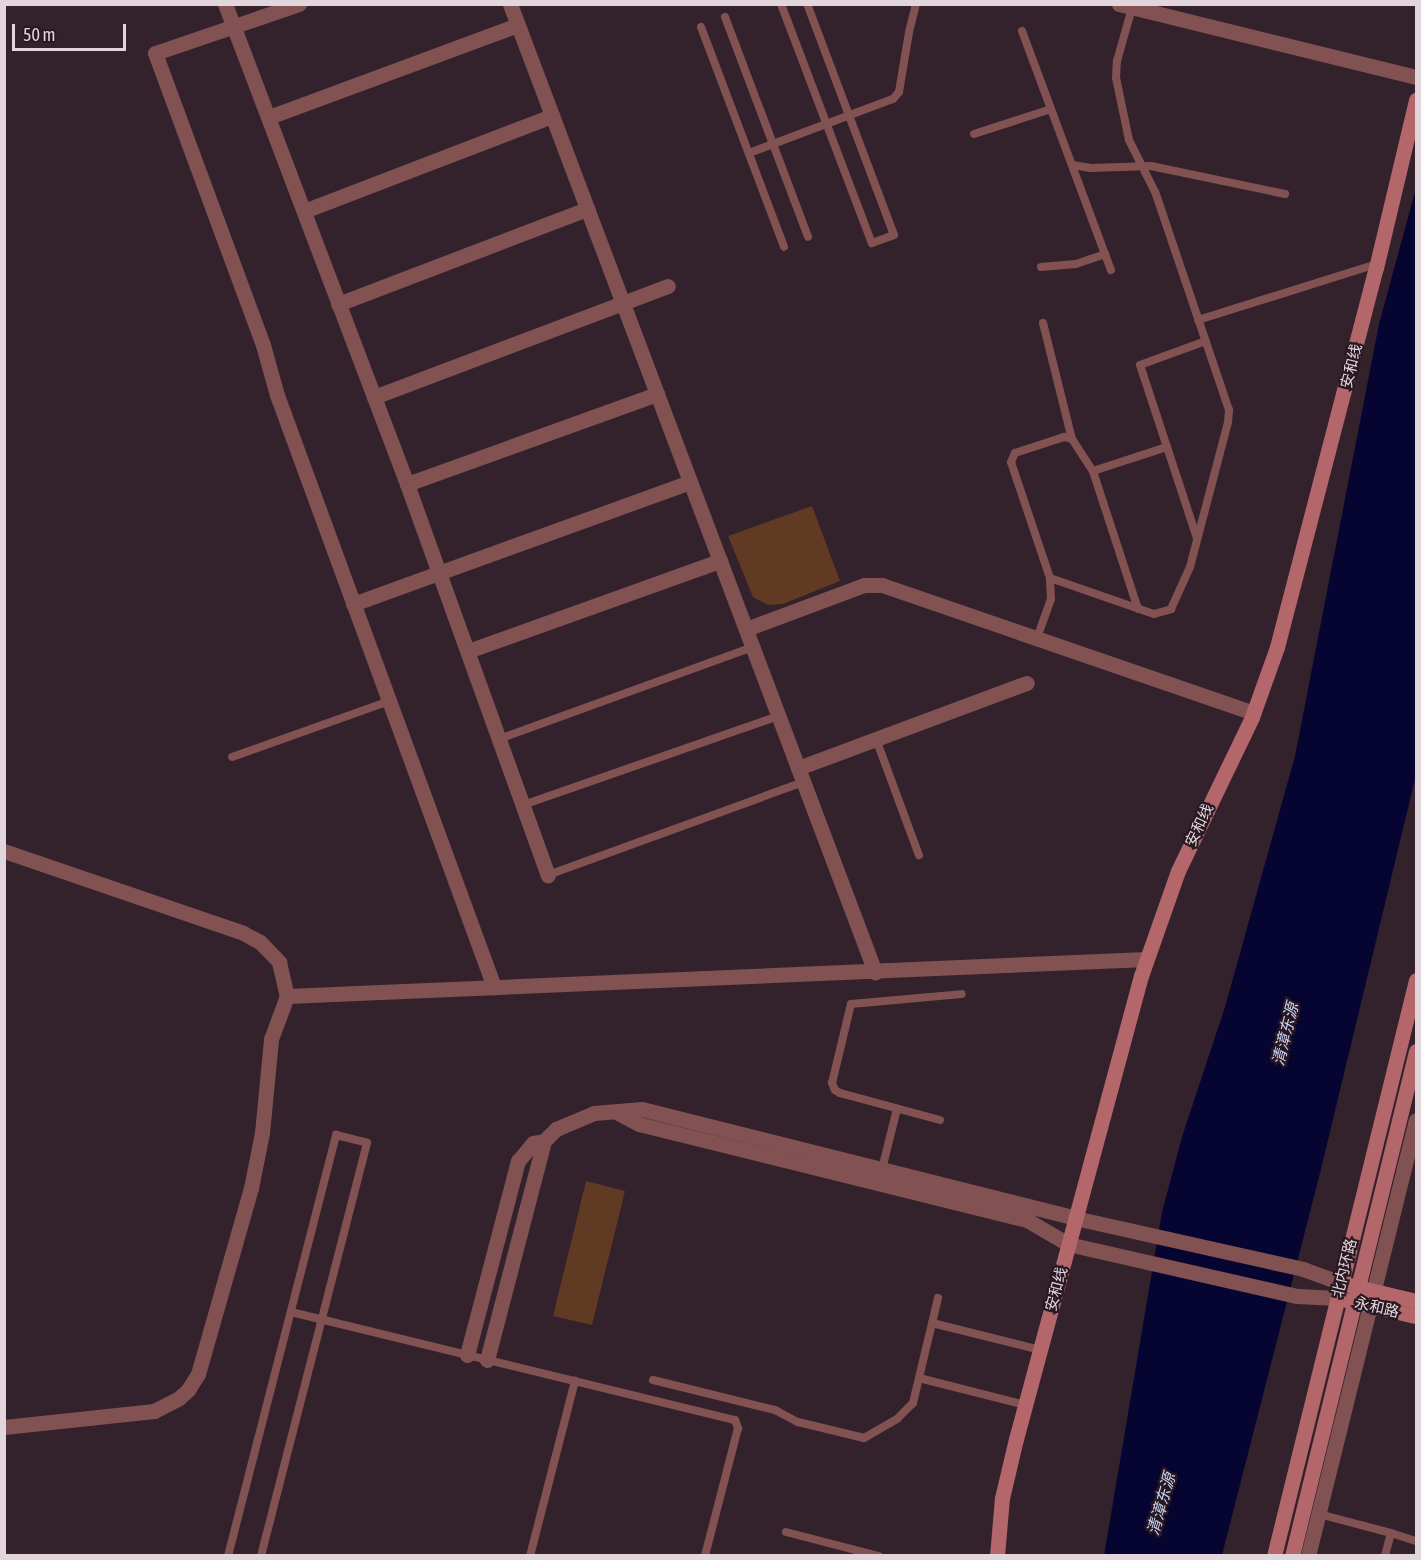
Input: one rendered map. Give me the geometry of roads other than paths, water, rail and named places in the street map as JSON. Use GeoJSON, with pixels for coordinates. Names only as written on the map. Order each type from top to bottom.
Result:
{"type":"FeatureCollection","features":[{"type":"Feature","properties":{"kind":"main road","name":"安和线"},"geometry":{"type":"LineString","coordinates":[[996,1556],[1002,1498],[1025,1405],[1146,959],[1178,871],[1254,713],[1277,646],[1377,264],[1416,100]]}},
{"type":"Feature","properties":{"kind":"main road","name":"北内环路"},"geometry":{"type":"LineString","coordinates":[[1274,1556],[1416,980]]}},
{"type":"Feature","properties":{"kind":"main road","name":"北内环路"},"geometry":{"type":"LineString","coordinates":[[1292,1556],[1355,1294],[1414,1068],[1416,1051]]}},
{"type":"Feature","properties":{"kind":"main road","name":"永和路"},"geometry":{"type":"LineString","coordinates":[[1339,1290],[1372,1298],[1416,1316]]}},
{"type":"Feature","properties":{"kind":"main road","name":"永和路"},"geometry":{"type":"LineString","coordinates":[[1372,1298],[1416,1301]]}},
{"type":"Feature","properties":{"kind":"street"},"geometry":{"type":"LineString","coordinates":[[225,4],[407,484],[548,875]]}},
{"type":"Feature","properties":{"kind":"street"},"geometry":{"type":"LineString","coordinates":[[299,4],[155,53],[263,345],[277,395],[494,987]]}},
{"type":"Feature","properties":{"kind":"street"},"geometry":{"type":"LineString","coordinates":[[510,4],[875,972]]}},
{"type":"Feature","properties":{"kind":"street"},"geometry":{"type":"LineString","coordinates":[[1126,6],[1416,77]]}},
{"type":"Feature","properties":{"kind":"street"},"geometry":{"type":"LineString","coordinates":[[268,117],[518,25]]}},
{"type":"Feature","properties":{"kind":"street"},"geometry":{"type":"LineString","coordinates":[[304,211],[552,116]]}},
{"type":"Feature","properties":{"kind":"street"},"geometry":{"type":"LineString","coordinates":[[338,304],[587,209]]}},
{"type":"Feature","properties":{"kind":"street"},"geometry":{"type":"LineString","coordinates":[[374,397],[668,286]]}},
{"type":"Feature","properties":{"kind":"street"},"geometry":{"type":"LineString","coordinates":[[407,484],[657,394]]}},
{"type":"Feature","properties":{"kind":"street"},"geometry":{"type":"LineString","coordinates":[[353,604],[690,482]]}},
{"type":"Feature","properties":{"kind":"street"},"geometry":{"type":"LineString","coordinates":[[468,651],[720,561]]}},
{"type":"Feature","properties":{"kind":"street"},"geometry":{"type":"LineString","coordinates":[[746,629],[864,585],[882,585],[1254,713]]}},
{"type":"Feature","properties":{"kind":"street"},"geometry":{"type":"LineString","coordinates":[[801,775],[876,739],[1028,683]]}},
{"type":"Feature","properties":{"kind":"street"},"geometry":{"type":"LineString","coordinates":[[4,851],[233,929],[260,942],[279,962],[287,996],[271,1039],[262,1133],[251,1188],[198,1374],[189,1390],[154,1411],[4,1427]]}},
{"type":"Feature","properties":{"kind":"street"},"geometry":{"type":"LineString","coordinates":[[287,996],[1146,959]]}},
{"type":"Feature","properties":{"kind":"street"},"geometry":{"type":"LineString","coordinates":[[487,1359],[544,1141],[556,1129],[575,1119],[594,1113],[642,1109],[1075,1218],[1303,1269],[1339,1290]]}},
{"type":"Feature","properties":{"kind":"street"},"geometry":{"type":"LineString","coordinates":[[616,1112],[639,1124],[1027,1220],[1068,1244],[1297,1296],[1339,1290]]}},
{"type":"Feature","properties":{"kind":"street"},"geometry":{"type":"LineString","coordinates":[[1308,1556],[1416,1120]]}},
{"type":"Feature","properties":{"kind":"street"},"geometry":{"type":"LineString","coordinates":[[467,1355],[518,1161],[533,1143],[544,1141]]}},
{"type":"Feature","properties":{"kind":"lane"},"geometry":{"type":"LineString","coordinates":[[781,4],[872,243],[894,235],[807,4]]}},
{"type":"Feature","properties":{"kind":"lane"},"geometry":{"type":"LineString","coordinates":[[749,153],[893,99],[899,92],[916,4]]}},
{"type":"Feature","properties":{"kind":"lane"},"geometry":{"type":"LineString","coordinates":[[1050,578],[1154,614],[1172,609],[1190,567],[1228,422],[1229,410],[1155,192],[1129,140],[1116,78],[1126,6]]}},
{"type":"Feature","properties":{"kind":"lane"},"geometry":{"type":"LineString","coordinates":[[725,18],[808,237]]}},
{"type":"Feature","properties":{"kind":"lane"},"geometry":{"type":"LineString","coordinates":[[701,27],[784,247]]}},
{"type":"Feature","properties":{"kind":"lane"},"geometry":{"type":"LineString","coordinates":[[1022,32],[1111,270]]}},
{"type":"Feature","properties":{"kind":"lane"},"geometry":{"type":"LineString","coordinates":[[974,134],[1051,109]]}},
{"type":"Feature","properties":{"kind":"lane"},"geometry":{"type":"LineString","coordinates":[[1072,165],[1090,168],[1142,166],[1285,194]]}},
{"type":"Feature","properties":{"kind":"lane"},"geometry":{"type":"LineString","coordinates":[[1041,267],[1076,264],[1105,254]]}},
{"type":"Feature","properties":{"kind":"lane"},"geometry":{"type":"LineString","coordinates":[[1198,320],[1377,264]]}},
{"type":"Feature","properties":{"kind":"lane"},"geometry":{"type":"LineString","coordinates":[[1043,323],[1072,439],[1094,471],[1138,609]]}},
{"type":"Feature","properties":{"kind":"lane"},"geometry":{"type":"LineString","coordinates":[[1197,540],[1140,365],[1206,341]]}},
{"type":"Feature","properties":{"kind":"lane"},"geometry":{"type":"LineString","coordinates":[[1037,638],[1051,599],[1050,578],[1011,462],[1015,453],[1064,437],[1072,439]]}},
{"type":"Feature","properties":{"kind":"lane"},"geometry":{"type":"LineString","coordinates":[[1094,471],[1167,447]]}},
{"type":"Feature","properties":{"kind":"lane"},"geometry":{"type":"LineString","coordinates":[[499,739],[753,648]]}},
{"type":"Feature","properties":{"kind":"lane"},"geometry":{"type":"LineString","coordinates":[[232,757],[389,701]]}},
{"type":"Feature","properties":{"kind":"lane"},"geometry":{"type":"LineString","coordinates":[[523,805],[779,716]]}},
{"type":"Feature","properties":{"kind":"lane"},"geometry":{"type":"LineString","coordinates":[[876,739],[919,855]]}},
{"type":"Feature","properties":{"kind":"lane"},"geometry":{"type":"LineString","coordinates":[[548,875],[801,775]]}},
{"type":"Feature","properties":{"kind":"lane"},"geometry":{"type":"LineString","coordinates":[[940,1120],[835,1090],[832,1083],[851,1004],[962,994]]}},
{"type":"Feature","properties":{"kind":"lane"},"geometry":{"type":"LineString","coordinates":[[882,1169],[897,1109]]}},
{"type":"Feature","properties":{"kind":"lane"},"geometry":{"type":"LineString","coordinates":[[228,1556],[336,1135],[367,1143],[261,1556]]}},
{"type":"Feature","properties":{"kind":"lane"},"geometry":{"type":"LineString","coordinates":[[653,1380],[775,1410],[798,1422],[864,1438],[898,1418],[913,1403],[938,1298]]}},
{"type":"Feature","properties":{"kind":"lane"},"geometry":{"type":"LineString","coordinates":[[291,1312],[735,1420],[738,1428],[705,1556]]}},
{"type":"Feature","properties":{"kind":"lane"},"geometry":{"type":"LineString","coordinates":[[932,1323],[1040,1350]]}},
{"type":"Feature","properties":{"kind":"lane"},"geometry":{"type":"LineString","coordinates":[[919,1378],[1025,1405]]}},
{"type":"Feature","properties":{"kind":"lane"},"geometry":{"type":"LineString","coordinates":[[530,1556],[575,1381]]}},
{"type":"Feature","properties":{"kind":"lane"},"geometry":{"type":"LineString","coordinates":[[1319,1514],[1416,1541]]}},
{"type":"Feature","properties":{"kind":"lane"},"geometry":{"type":"LineString","coordinates":[[786,1532],[879,1556]]}},
{"type":"Feature","properties":{"kind":"lane"},"geometry":{"type":"LineString","coordinates":[[1385,1556],[1391,1533]]}},
{"type":"Feature","properties":{"kind":"water","name":"清漳东源"},"geometry":{"type":"Polygon","coordinates":[[[1416,188],[1416,775],[1321,1169],[1222,1555],[1104,1556],[1162,1212],[1182,1137],[1225,1007],[1295,756],[1379,324],[1416,188]]]}}]}
